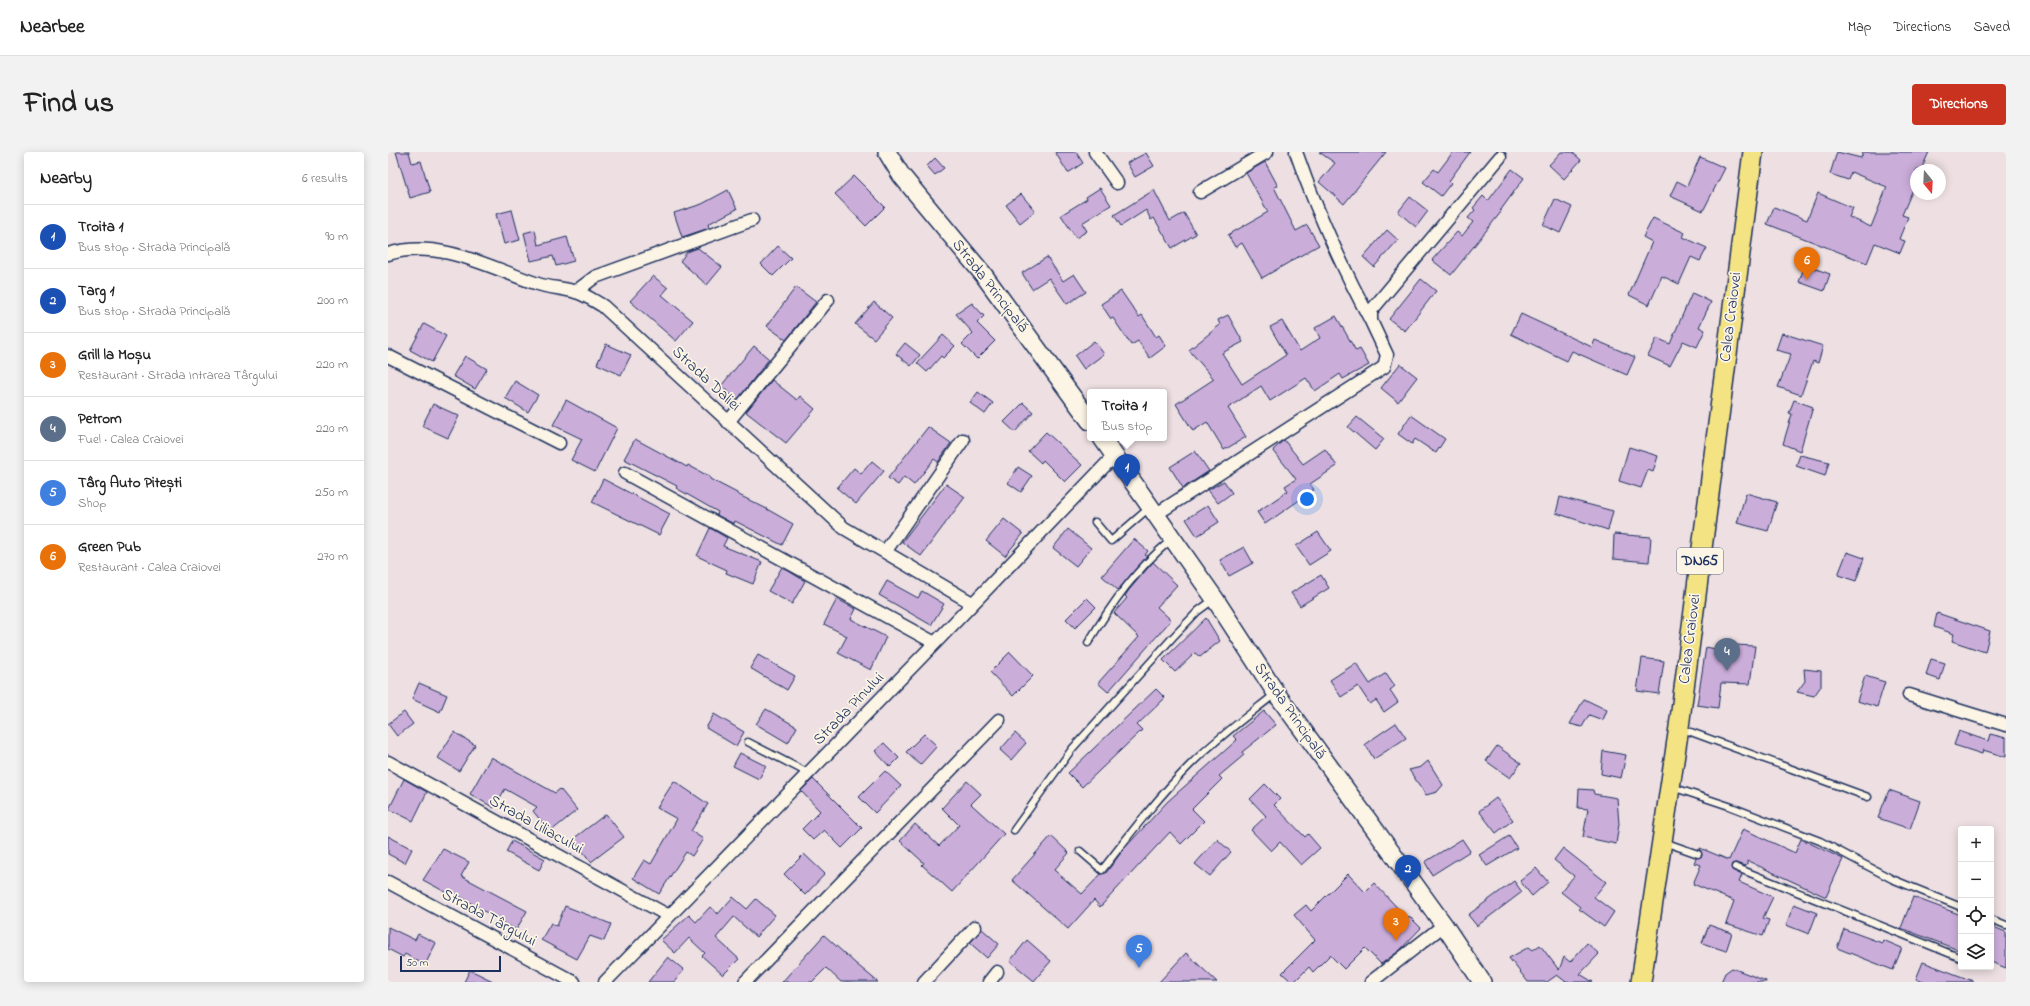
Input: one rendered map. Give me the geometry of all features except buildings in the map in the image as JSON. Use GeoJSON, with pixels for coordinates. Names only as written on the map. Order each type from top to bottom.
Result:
{"type":"FeatureCollection","features":[{"type":"Feature","properties":{"kind":"main road","name":"Strada Principală"},"geometry":{"type":"LineString","coordinates":[[887,152],[901,175],[983,274],[1087,417]]}},
{"type":"Feature","properties":{"kind":"main road","name":"Calea Craiovei"},"geometry":{"type":"LineString","coordinates":[[1641,982],[1679,727],[1753,152]]}},
{"type":"Feature","properties":{"kind":"main road","name":"Strada Principală"},"geometry":{"type":"LineString","coordinates":[[1104,441],[1152,512],[1215,599],[1276,693],[1444,925],[1482,982]]}},
{"type":"Feature","properties":{"kind":"street"},"geometry":{"type":"LineString","coordinates":[[1095,152],[1117,183]]}},
{"type":"Feature","properties":{"kind":"street"},"geometry":{"type":"LineString","coordinates":[[1200,192],[1267,152]]}},
{"type":"Feature","properties":{"kind":"street"},"geometry":{"type":"LineString","coordinates":[[1152,512],[1384,366],[1386,355],[1371,320],[1351,284],[1304,177],[1296,152]]}},
{"type":"Feature","properties":{"kind":"street"},"geometry":{"type":"LineString","coordinates":[[1371,320],[1371,310],[1500,157]]}},
{"type":"Feature","properties":{"kind":"street"},"geometry":{"type":"LineString","coordinates":[[575,292],[595,277],[752,220]]}},
{"type":"Feature","properties":{"kind":"street","name":"Strada Daliei"},"geometry":{"type":"LineString","coordinates":[[388,254],[400,251],[423,249],[453,253],[538,284],[575,292],[588,297],[603,306],[844,528],[972,603]]}},
{"type":"Feature","properties":{"kind":"street"},"geometry":{"type":"LineString","coordinates":[[728,422],[828,300]]}},
{"type":"Feature","properties":{"kind":"street"},"geometry":{"type":"LineString","coordinates":[[388,356],[559,443]]}},
{"type":"Feature","properties":{"kind":"street"},"geometry":{"type":"LineString","coordinates":[[885,552],[963,440]]}},
{"type":"Feature","properties":{"kind":"street","name":"Strada Pinului"},"geometry":{"type":"LineString","coordinates":[[605,982],[936,643],[972,603],[1114,456]]}},
{"type":"Feature","properties":{"kind":"street"},"geometry":{"type":"LineString","coordinates":[[625,473],[936,643]]}},
{"type":"Feature","properties":{"kind":"street"},"geometry":{"type":"LineString","coordinates":[[1909,695],[2006,725]]}},
{"type":"Feature","properties":{"kind":"street"},"geometry":{"type":"LineString","coordinates":[[745,982],[999,720]]}},
{"type":"Feature","properties":{"kind":"street","name":"Strada Liliacului"},"geometry":{"type":"LineString","coordinates":[[388,762],[669,916]]}},
{"type":"Feature","properties":{"kind":"street","name":"Strada Târgului"},"geometry":{"type":"LineString","coordinates":[[388,882],[574,982]]}},
{"type":"Feature","properties":{"kind":"street"},"geometry":{"type":"LineString","coordinates":[[1371,982],[1444,925]]}},
{"type":"Feature","properties":{"kind":"street"},"geometry":{"type":"LineString","coordinates":[[924,982],[975,927]]}},
{"type":"Feature","properties":{"kind":"street"},"geometry":{"type":"LineString","coordinates":[[989,982],[997,972]]}},
{"type":"Feature","properties":{"kind":"lane"},"geometry":{"type":"LineString","coordinates":[[1095,522],[1111,541],[1152,512]]}},
{"type":"Feature","properties":{"kind":"lane"},"geometry":{"type":"LineString","coordinates":[[1088,643],[1114,601],[1152,555],[1172,539]]}},
{"type":"Feature","properties":{"kind":"lane"},"geometry":{"type":"LineString","coordinates":[[1014,830],[1072,749],[1198,611],[1215,599]]}},
{"type":"Feature","properties":{"kind":"lane"},"geometry":{"type":"LineString","coordinates":[[1080,852],[1102,870],[1139,823],[1190,765],[1231,729],[1276,693]]}},
{"type":"Feature","properties":{"kind":"lane"},"geometry":{"type":"LineString","coordinates":[[1679,727],[1868,797]]}},
{"type":"Feature","properties":{"kind":"lane"},"geometry":{"type":"LineString","coordinates":[[748,742],[808,773]]}},
{"type":"Feature","properties":{"kind":"lane"},"geometry":{"type":"LineString","coordinates":[[1670,787],[1728,806],[1820,841],[1885,876],[1958,906]]}},
{"type":"Feature","properties":{"kind":"lane"},"geometry":{"type":"LineString","coordinates":[[1661,841],[1698,854]]}},
{"type":"Feature","properties":{"kind":"lane"},"geometry":{"type":"LineString","coordinates":[[1734,867],[1958,957]]}},
{"type":"Feature","properties":{"kind":"lane"},"geometry":{"type":"LineString","coordinates":[[1994,920],[2006,925]]}},
{"type":"Feature","properties":{"kind":"place","name":"Green Pub"},"geometry":{"type":"Point","coordinates":[1807,280]}},
{"type":"Feature","properties":{"kind":"place","name":"Troita 1"},"geometry":{"type":"Point","coordinates":[1127,487]}},
{"type":"Feature","properties":{"kind":"place","name":"Petrom"},"geometry":{"type":"Point","coordinates":[1727,671]}},
{"type":"Feature","properties":{"kind":"place","name":"Targ 1"},"geometry":{"type":"Point","coordinates":[1408,888]}},
{"type":"Feature","properties":{"kind":"place","name":"Grill la Moșu"},"geometry":{"type":"Point","coordinates":[1396,941]}},
{"type":"Feature","properties":{"kind":"place","name":"Târg Auto Pitești"},"geometry":{"type":"Point","coordinates":[1139,968]}}]}
